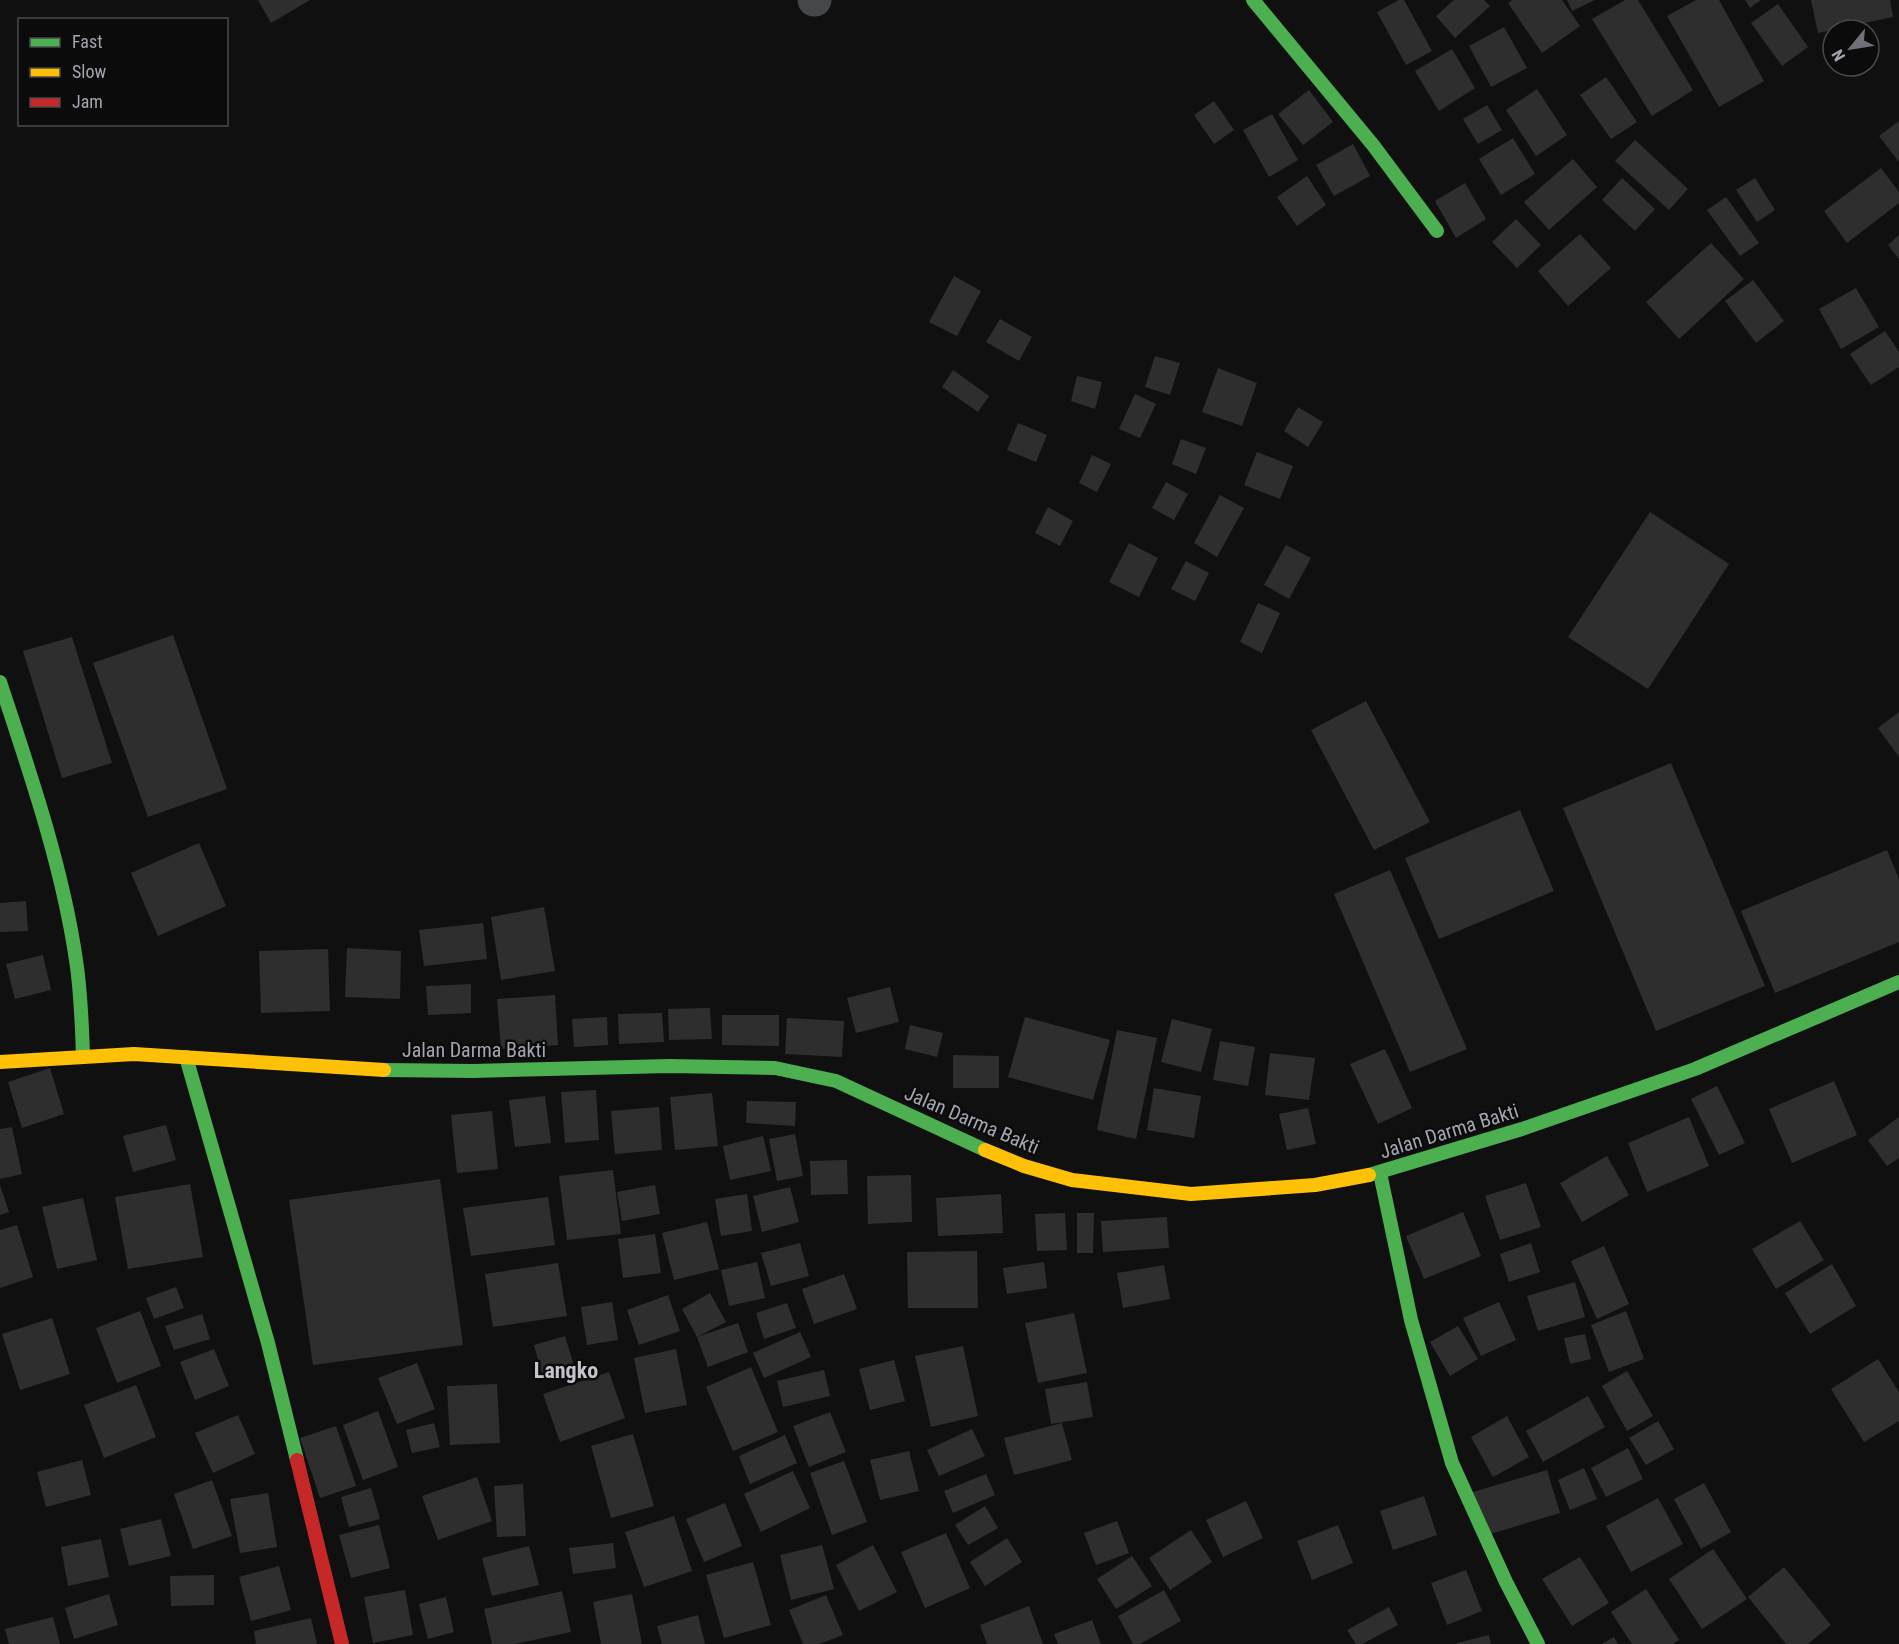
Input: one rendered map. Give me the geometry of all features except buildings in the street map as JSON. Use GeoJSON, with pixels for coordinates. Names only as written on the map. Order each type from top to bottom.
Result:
{"type":"FeatureCollection","features":[{"type":"Feature","properties":{"kind":"street"},"geometry":{"type":"LineString","coordinates":[[1253,0],[1373,145],[1437,231]]}},
{"type":"Feature","properties":{"kind":"street"},"geometry":{"type":"LineString","coordinates":[[0,682],[65,895],[80,988],[83,1056]]}},
{"type":"Feature","properties":{"kind":"street","name":"Jalan Darma Bakti"},"geometry":{"type":"LineString","coordinates":[[0,1062],[134,1054],[364,1070],[473,1071],[670,1066],[775,1068],[836,1081],[982,1149],[1024,1166],[1072,1179],[1136,1189],[1191,1194],[1315,1185],[1380,1173],[1532,1125],[1695,1069],[1899,982]]}},
{"type":"Feature","properties":{"kind":"street"},"geometry":{"type":"LineString","coordinates":[[186,1057],[268,1343],[342,1644]]}},
{"type":"Feature","properties":{"kind":"street"},"geometry":{"type":"LineString","coordinates":[[1380,1173],[1411,1320],[1452,1463],[1506,1582],[1538,1644]]}},
{"type":"Feature","properties":{"kind":"traffic: fast"},"geometry":{"type":"LineString","coordinates":[[1253,0],[1373,145],[1437,231]]}},
{"type":"Feature","properties":{"kind":"traffic: fast"},"geometry":{"type":"LineString","coordinates":[[0,682],[54,854],[70,925],[78,972],[83,1056]]}},
{"type":"Feature","properties":{"kind":"traffic: fast"},"geometry":{"type":"LineString","coordinates":[[1369,1175],[1522,1129],[1695,1069],[1899,982]]}},
{"type":"Feature","properties":{"kind":"traffic: fast"},"geometry":{"type":"LineString","coordinates":[[186,1057],[268,1343],[297,1460]]}},
{"type":"Feature","properties":{"kind":"traffic: fast"},"geometry":{"type":"LineString","coordinates":[[384,1070],[473,1071],[670,1066],[775,1068],[836,1081],[985,1150]]}},
{"type":"Feature","properties":{"kind":"traffic: fast"},"geometry":{"type":"LineString","coordinates":[[1380,1173],[1411,1320],[1452,1463],[1506,1582],[1538,1644]]}},
{"type":"Feature","properties":{"kind":"traffic: slow"},"geometry":{"type":"LineString","coordinates":[[0,1062],[134,1054],[384,1070]]}},
{"type":"Feature","properties":{"kind":"traffic: slow"},"geometry":{"type":"LineString","coordinates":[[985,1150],[1024,1166],[1072,1180],[1191,1194],[1315,1185],[1369,1175]]}},
{"type":"Feature","properties":{"kind":"traffic: jam"},"geometry":{"type":"LineString","coordinates":[[297,1460],[342,1644]]}},
{"type":"Feature","properties":{"kind":"district","name":"Langko"},"geometry":{"type":"Point","coordinates":[566,1370]}}]}
